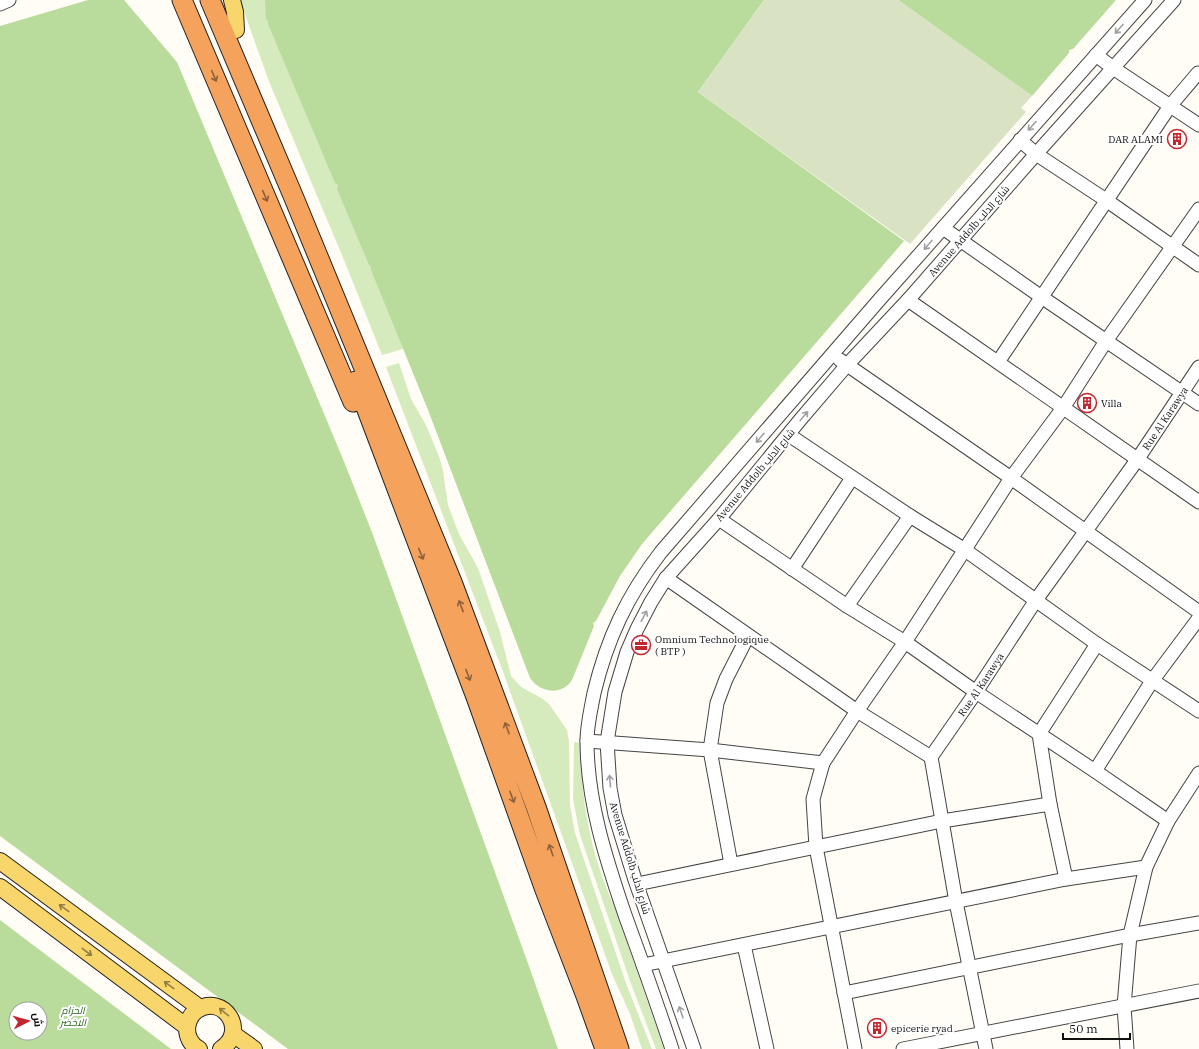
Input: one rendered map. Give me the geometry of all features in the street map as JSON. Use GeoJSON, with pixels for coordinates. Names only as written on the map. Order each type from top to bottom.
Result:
{"type":"FeatureCollection","features":[{"type":"Feature","properties":{"kind":"highway"},"geometry":{"type":"LineString","coordinates":[[182,0],[380,466],[415,515]]}},
{"type":"Feature","properties":{"kind":"highway"},"geometry":{"type":"LineString","coordinates":[[196,0],[287,210],[352,370],[415,515],[452,582],[493,689],[564,887],[619,1049]]}},
{"type":"Feature","properties":{"kind":"highway"},"geometry":{"type":"LineString","coordinates":[[210,0],[294,198],[415,515],[476,697],[545,890],[605,1049]]}},
{"type":"Feature","properties":{"kind":"highway"},"geometry":{"type":"LineString","coordinates":[[224,0],[307,194],[374,362],[407,450],[415,515]]}},
{"type":"Feature","properties":{"kind":"highway"},"geometry":{"type":"LineString","coordinates":[[564,887],[582,917],[632,1049]]}},
{"type":"Feature","properties":{"kind":"highway"},"geometry":{"type":"LineString","coordinates":[[545,890],[552,927],[593,1049]]}},
{"type":"Feature","properties":{"kind":"main road"},"geometry":{"type":"LineString","coordinates":[[232,0],[235,12],[236,30]]}},
{"type":"Feature","properties":{"kind":"main road"},"geometry":{"type":"LineString","coordinates":[[0,861],[200,1008]]}},
{"type":"Feature","properties":{"kind":"main road"},"geometry":{"type":"LineString","coordinates":[[0,887],[187,1027]]}},
{"type":"Feature","properties":{"kind":"main road"},"geometry":{"type":"LineString","coordinates":[[199,1049],[191,1042],[187,1027],[189,1019],[194,1012],[200,1008],[208,1006],[216,1006],[222,1009],[232,1020],[233,1034],[231,1040],[222,1049]]}},
{"type":"Feature","properties":{"kind":"main road"},"geometry":{"type":"LineString","coordinates":[[233,1034],[254,1049]]}},
{"type":"Feature","properties":{"kind":"street"},"geometry":{"type":"LineString","coordinates":[[0,4],[9,0]]}},
{"type":"Feature","properties":{"kind":"street"},"geometry":{"type":"LineString","coordinates":[[174,0],[186,23],[199,40]]}},
{"type":"Feature","properties":{"kind":"street","name":"Avenue Addolb شارع الدلب"},"geometry":{"type":"LineString","coordinates":[[672,1049],[612,876],[598,829],[590,786],[587,741],[590,712],[601,665],[628,600],[661,552],[1020,140],[1145,0]]}},
{"type":"Feature","properties":{"kind":"street","name":"Avenue Addolb شارع الدلب"},"geometry":{"type":"LineString","coordinates":[[694,1049],[637,884],[615,815],[610,788],[607,742],[615,692],[627,652],[651,602],[666,578],[719,519],[847,365],[960,242],[1036,154],[1174,0]]}},
{"type":"Feature","properties":{"kind":"street"},"geometry":{"type":"LineString","coordinates":[[1096,55],[1199,126]]}},
{"type":"Feature","properties":{"kind":"street"},"geometry":{"type":"LineString","coordinates":[[998,362],[1170,106],[1198,73]]}},
{"type":"Feature","properties":{"kind":"street"},"geometry":{"type":"LineString","coordinates":[[1020,140],[1036,154],[1106,200],[1199,265]]}},
{"type":"Feature","properties":{"kind":"street"},"geometry":{"type":"LineString","coordinates":[[855,1049],[816,847],[813,799],[823,763],[905,642],[1011,478],[1063,408],[1106,341],[1199,209]]}},
{"type":"Feature","properties":{"kind":"street"},"geometry":{"type":"LineString","coordinates":[[943,228],[960,242],[1199,404]]}},
{"type":"Feature","properties":{"kind":"street"},"geometry":{"type":"LineString","coordinates":[[908,300],[1199,502]]}},
{"type":"Feature","properties":{"kind":"street"},"geometry":{"type":"LineString","coordinates":[[832,355],[1011,478],[1199,612]]}},
{"type":"Feature","properties":{"kind":"street","name":"Rue Al Karawya"},"geometry":{"type":"LineString","coordinates":[[931,757],[976,692],[1036,600],[1137,460],[1199,367]]}},
{"type":"Feature","properties":{"kind":"street"},"geometry":{"type":"LineString","coordinates":[[789,435],[910,516],[965,550],[1097,644],[1199,711]]}},
{"type":"Feature","properties":{"kind":"street"},"geometry":{"type":"LineString","coordinates":[[792,569],[852,478]]}},
{"type":"Feature","properties":{"kind":"street"},"geometry":{"type":"LineString","coordinates":[[847,606],[910,516]]}},
{"type":"Feature","properties":{"kind":"street"},"geometry":{"type":"LineString","coordinates":[[719,519],[847,606],[905,642],[976,692],[1168,821]]}},
{"type":"Feature","properties":{"kind":"street"},"geometry":{"type":"LineString","coordinates":[[666,578],[857,711],[931,757],[956,902],[986,1049]]}},
{"type":"Feature","properties":{"kind":"street"},"geometry":{"type":"LineString","coordinates":[[1095,771],[1152,680],[1199,618]]}},
{"type":"Feature","properties":{"kind":"street"},"geometry":{"type":"LineString","coordinates":[[730,864],[710,750],[717,703],[726,679],[748,636]]}},
{"type":"Feature","properties":{"kind":"street"},"geometry":{"type":"LineString","coordinates":[[1066,879],[1050,804],[1039,734],[1097,644]]}},
{"type":"Feature","properties":{"kind":"street"},"geometry":{"type":"LineString","coordinates":[[587,741],[710,750],[823,763]]}},
{"type":"Feature","properties":{"kind":"street"},"geometry":{"type":"LineString","coordinates":[[1127,1049],[1124,1006],[1130,935],[1146,867],[1168,821],[1199,773]]}},
{"type":"Feature","properties":{"kind":"street"},"geometry":{"type":"LineString","coordinates":[[637,884],[942,821],[1050,804]]}},
{"type":"Feature","properties":{"kind":"street"},"geometry":{"type":"LineString","coordinates":[[643,965],[1066,879],[1146,867]]}},
{"type":"Feature","properties":{"kind":"street"},"geometry":{"type":"LineString","coordinates":[[844,993],[1130,935],[1199,923]]}},
{"type":"Feature","properties":{"kind":"street"},"geometry":{"type":"LineString","coordinates":[[744,945],[767,1049]]}},
{"type":"Feature","properties":{"kind":"street"},"geometry":{"type":"LineString","coordinates":[[903,1049],[1199,991]]}},
{"type":"Feature","properties":{"kind":"green space"},"geometry":{"type":"Polygon","coordinates":[[[88,0],[124,0],[177,62],[345,464],[373,535],[558,1049],[288,1049],[0,836],[0,26],[88,0]]]}},
{"type":"Feature","properties":{"kind":"green space"},"geometry":{"type":"Polygon","coordinates":[[[240,0],[298,0],[300,31],[386,301],[403,349],[382,355],[268,79],[240,0]]]}},
{"type":"Feature","properties":{"kind":"green space"},"geometry":{"type":"Polygon","coordinates":[[[265,0],[764,0],[698,92],[904,241],[642,544],[620,576],[596,621],[593,623],[594,626],[572,680],[563,689],[551,691],[539,687],[530,678],[428,410],[371,267],[337,189],[338,185],[335,183],[266,19],[265,0]]]}},
{"type":"Feature","properties":{"kind":"green space"},"geometry":{"type":"Polygon","coordinates":[[[764,0],[898,0],[1032,96],[1021,108],[1026,112],[910,244],[698,92],[764,0]]]}},
{"type":"Feature","properties":{"kind":"green space"},"geometry":{"type":"Polygon","coordinates":[[[898,0],[1116,0],[1073,49],[1069,50],[1069,53],[1032,96],[898,0]]]}},
{"type":"Feature","properties":{"kind":"green space"},"geometry":{"type":"Polygon","coordinates":[[[399,363],[411,399],[426,425],[440,459],[448,505],[459,534],[478,568],[500,632],[511,676],[521,687],[549,704],[567,730],[569,741],[570,805],[575,833],[627,986],[652,1049],[642,1049],[630,1014],[612,974],[502,669],[386,367],[399,363]]]}},
{"type":"Feature","properties":{"kind":"green space"},"geometry":{"type":"Polygon","coordinates":[[[574,742],[581,743],[581,765],[585,807],[593,847],[664,1049],[656,1049],[631,984],[580,835],[573,799],[574,742]]]}},
{"type":"Feature","properties":{"kind":"green space","name":"الحزام الاخضر"},"geometry":{"type":"Polygon","coordinates":[[[0,920],[171,1049],[0,1049],[0,920]]]}},
{"type":"Feature","properties":{"kind":"place","name":"DAR ALAMI"},"geometry":{"type":"Point","coordinates":[1177,139]}},
{"type":"Feature","properties":{"kind":"place","name":"Villa"},"geometry":{"type":"Point","coordinates":[1087,403]}},
{"type":"Feature","properties":{"kind":"place","name":"Omnium Technologique ( BTP )"},"geometry":{"type":"Point","coordinates":[641,645]}},
{"type":"Feature","properties":{"kind":"place","name":"epicerie ryad"},"geometry":{"type":"Point","coordinates":[877,1028]}}]}
